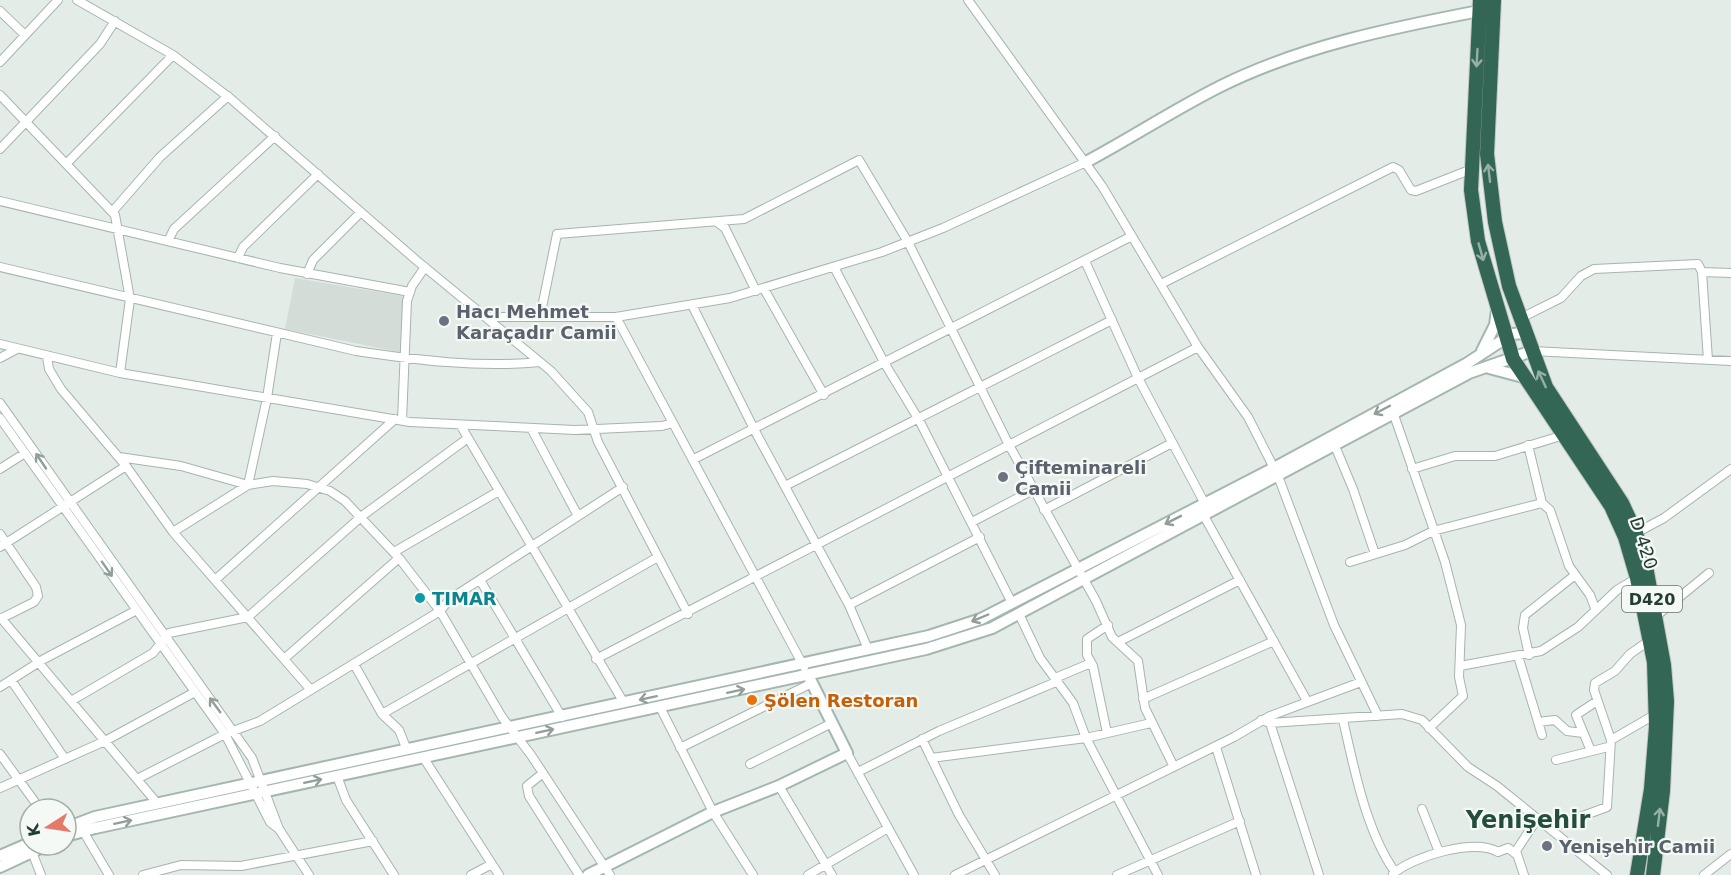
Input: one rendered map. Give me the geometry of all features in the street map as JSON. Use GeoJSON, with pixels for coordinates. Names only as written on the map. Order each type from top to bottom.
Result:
{"type":"FeatureCollection","features":[{"type":"Feature","properties":{"kind":"highway","name":"D420"},"geometry":{"type":"LineString","coordinates":[[1494,0],[1487,154],[1495,222],[1522,326],[1556,405],[1622,503],[1636,533],[1644,559],[1664,665],[1667,721],[1653,875]]}},
{"type":"Feature","properties":{"kind":"highway","name":"D420"},"geometry":{"type":"LineString","coordinates":[[1479,6],[1471,190],[1478,241],[1513,359]]}},
{"type":"Feature","properties":{"kind":"highway","name":"D 420"},"geometry":{"type":"LineString","coordinates":[[1513,359],[1611,506],[1625,537],[1637,578],[1654,662],[1656,714],[1651,789],[1637,875]]}},
{"type":"Feature","properties":{"kind":"main road"},"geometry":{"type":"LineString","coordinates":[[1086,162],[1222,86],[1313,49],[1479,6]]}},
{"type":"Feature","properties":{"kind":"main road"},"geometry":{"type":"LineString","coordinates":[[1479,356],[1489,341],[1495,325],[1497,307]]}},
{"type":"Feature","properties":{"kind":"main road"},"geometry":{"type":"LineString","coordinates":[[78,833],[407,750],[868,650],[929,636],[981,619],[1204,516],[1276,472],[1479,356],[1522,326]]}},
{"type":"Feature","properties":{"kind":"main road"},"geometry":{"type":"LineString","coordinates":[[78,823],[95,817],[157,803],[337,776],[660,707],[810,679],[926,649],[992,628],[1019,614],[1080,574],[1205,504],[1335,447],[1483,368],[1532,351]]}},
{"type":"Feature","properties":{"kind":"main road"},"geometry":{"type":"LineString","coordinates":[[1483,368],[1523,377]]}},
{"type":"Feature","properties":{"kind":"main road"},"geometry":{"type":"LineString","coordinates":[[588,875],[607,871],[713,812],[779,786],[847,753],[810,679]]}},
{"type":"Feature","properties":{"kind":"main road"},"geometry":{"type":"LineString","coordinates":[[0,856],[18,851]]}},
{"type":"Feature","properties":{"kind":"main road"},"geometry":{"type":"LineString","coordinates":[[0,867],[18,856]]}},
{"type":"Feature","properties":{"kind":"street"},"geometry":{"type":"LineString","coordinates":[[0,62],[58,0]]}},
{"type":"Feature","properties":{"kind":"street"},"geometry":{"type":"LineString","coordinates":[[77,0],[173,56],[228,96],[425,267],[540,362],[588,412],[593,429],[687,614]]}},
{"type":"Feature","properties":{"kind":"street"},"geometry":{"type":"LineString","coordinates":[[968,0],[1031,90],[1086,162],[1198,347],[1248,417],[1276,472],[1334,625],[1378,716]]}},
{"type":"Feature","properties":{"kind":"street"},"geometry":{"type":"LineString","coordinates":[[0,11],[25,36]]}},
{"type":"Feature","properties":{"kind":"street"},"geometry":{"type":"LineString","coordinates":[[0,149],[100,44],[115,21]]}},
{"type":"Feature","properties":{"kind":"street"},"geometry":{"type":"LineString","coordinates":[[68,163],[173,56]]}},
{"type":"Feature","properties":{"kind":"street"},"geometry":{"type":"LineString","coordinates":[[0,95],[113,211],[119,228],[130,299],[120,373]]}},
{"type":"Feature","properties":{"kind":"street"},"geometry":{"type":"LineString","coordinates":[[113,211],[160,157],[228,96]]}},
{"type":"Feature","properties":{"kind":"street"},"geometry":{"type":"LineString","coordinates":[[168,241],[174,229],[275,136]]}},
{"type":"Feature","properties":{"kind":"street"},"geometry":{"type":"LineString","coordinates":[[540,317],[557,234],[744,219],[860,160],[908,242],[1009,445],[1108,625],[1112,637],[1128,649],[1138,661],[1143,699],[1151,723],[1174,767]]}},
{"type":"Feature","properties":{"kind":"street"},"geometry":{"type":"LineString","coordinates":[[486,317],[616,317],[692,305],[760,290],[908,242],[1086,162]]}},
{"type":"Feature","properties":{"kind":"street"},"geometry":{"type":"LineString","coordinates":[[1161,284],[1393,167],[1399,170],[1411,190],[1416,191],[1472,169]]}},
{"type":"Feature","properties":{"kind":"street"},"geometry":{"type":"LineString","coordinates":[[238,258],[243,247],[318,174]]}},
{"type":"Feature","properties":{"kind":"street"},"geometry":{"type":"LineString","coordinates":[[0,201],[307,274],[410,292]]}},
{"type":"Feature","properties":{"kind":"street"},"geometry":{"type":"LineString","coordinates":[[307,274],[313,260],[361,212]]}},
{"type":"Feature","properties":{"kind":"street"},"geometry":{"type":"LineString","coordinates":[[717,222],[725,228],[824,395]]}},
{"type":"Feature","properties":{"kind":"street"},"geometry":{"type":"LineString","coordinates":[[694,459],[885,364],[1132,236]]}},
{"type":"Feature","properties":{"kind":"street"},"geometry":{"type":"LineString","coordinates":[[1085,261],[1138,378],[1205,504]]}},
{"type":"Feature","properties":{"kind":"street"},"geometry":{"type":"LineString","coordinates":[[1522,326],[1561,298],[1581,276],[1594,269],[1693,263],[1700,266],[1702,272],[1708,360]]}},
{"type":"Feature","properties":{"kind":"street"},"geometry":{"type":"LineString","coordinates":[[0,267],[356,351],[406,358],[512,365],[540,362]]}},
{"type":"Feature","properties":{"kind":"street"},"geometry":{"type":"LineString","coordinates":[[215,580],[319,486],[399,420],[410,292],[425,267]]}},
{"type":"Feature","properties":{"kind":"street"},"geometry":{"type":"LineString","coordinates":[[834,267],[885,364],[919,420],[1012,603]]}},
{"type":"Feature","properties":{"kind":"street"},"geometry":{"type":"LineString","coordinates":[[1702,272],[1731,273]]}},
{"type":"Feature","properties":{"kind":"street"},"geometry":{"type":"LineString","coordinates":[[692,305],[754,430],[849,606],[868,650]]}},
{"type":"Feature","properties":{"kind":"street"},"geometry":{"type":"LineString","coordinates":[[616,317],[810,679],[680,748]]}},
{"type":"Feature","properties":{"kind":"street"},"geometry":{"type":"LineString","coordinates":[[785,486],[919,420],[1112,320]]}},
{"type":"Feature","properties":{"kind":"street"},"geometry":{"type":"LineString","coordinates":[[248,485],[267,398],[277,333]]}},
{"type":"Feature","properties":{"kind":"street"},"geometry":{"type":"LineString","coordinates":[[0,344],[120,373],[399,420],[461,426],[593,429],[662,426],[673,423]]}},
{"type":"Feature","properties":{"kind":"street"},"geometry":{"type":"LineString","coordinates":[[596,659],[687,614],[755,576],[1198,347]]}},
{"type":"Feature","properties":{"kind":"street"},"geometry":{"type":"LineString","coordinates":[[0,358],[16,349]]}},
{"type":"Feature","properties":{"kind":"street"},"geometry":{"type":"LineString","coordinates":[[1532,351],[1731,361]]}},
{"type":"Feature","properties":{"kind":"street"},"geometry":{"type":"LineString","coordinates":[[47,357],[50,369],[61,389],[119,457],[173,532],[310,690]]}},
{"type":"Feature","properties":{"kind":"street"},"geometry":{"type":"LineString","coordinates":[[0,403],[135,611],[225,734],[259,787]]}},
{"type":"Feature","properties":{"kind":"street"},"geometry":{"type":"LineString","coordinates":[[1394,415],[1445,562],[1461,625],[1462,699],[1429,728]]}},
{"type":"Feature","properties":{"kind":"street"},"geometry":{"type":"LineString","coordinates":[[0,418],[234,731],[252,758],[270,822],[279,829],[309,875]]}},
{"type":"Feature","properties":{"kind":"street"},"geometry":{"type":"LineString","coordinates":[[461,426],[596,659],[624,703]]}},
{"type":"Feature","properties":{"kind":"street"},"geometry":{"type":"LineString","coordinates":[[531,428],[578,516]]}},
{"type":"Feature","properties":{"kind":"street"},"geometry":{"type":"LineString","coordinates":[[1412,469],[1455,456],[1495,456],[1564,435]]}},
{"type":"Feature","properties":{"kind":"street"},"geometry":{"type":"LineString","coordinates":[[71,701],[153,653],[165,636],[206,624],[248,617],[362,516],[468,438]]}},
{"type":"Feature","properties":{"kind":"street"},"geometry":{"type":"LineString","coordinates":[[1044,510],[1172,442]]}},
{"type":"Feature","properties":{"kind":"street"},"geometry":{"type":"LineString","coordinates":[[1527,445],[1542,503],[1550,510],[1563,555],[1590,595],[1595,608]]}},
{"type":"Feature","properties":{"kind":"street"},"geometry":{"type":"LineString","coordinates":[[1335,447],[1353,489],[1375,554]]}},
{"type":"Feature","properties":{"kind":"street"},"geometry":{"type":"LineString","coordinates":[[0,469],[25,453]]}},
{"type":"Feature","properties":{"kind":"street"},"geometry":{"type":"LineString","coordinates":[[119,457],[181,466],[248,485]]}},
{"type":"Feature","properties":{"kind":"street"},"geometry":{"type":"LineString","coordinates":[[3,545],[126,466]]}},
{"type":"Feature","properties":{"kind":"street"},"geometry":{"type":"LineString","coordinates":[[1636,533],[1664,518],[1731,468]]}},
{"type":"Feature","properties":{"kind":"street"},"geometry":{"type":"LineString","coordinates":[[173,532],[248,485],[273,481],[319,486],[345,501],[362,516],[397,555],[440,611],[470,665],[510,728],[543,773],[607,871]]}},
{"type":"Feature","properties":{"kind":"street"},"geometry":{"type":"LineString","coordinates":[[137,779],[225,734],[260,721],[440,611],[450,599],[623,487]]}},
{"type":"Feature","properties":{"kind":"street"},"geometry":{"type":"LineString","coordinates":[[972,522],[1033,490]]}},
{"type":"Feature","properties":{"kind":"street"},"geometry":{"type":"LineString","coordinates":[[284,659],[397,555],[500,491]]}},
{"type":"Feature","properties":{"kind":"street"},"geometry":{"type":"LineString","coordinates":[[1350,562],[1405,545],[1433,531],[1542,503]]}},
{"type":"Feature","properties":{"kind":"street"},"geometry":{"type":"LineString","coordinates":[[1204,516],[1307,701]]}},
{"type":"Feature","properties":{"kind":"street"},"geometry":{"type":"LineString","coordinates":[[0,534],[3,545],[36,587],[39,596],[34,602],[1,619],[157,803]]}},
{"type":"Feature","properties":{"kind":"street"},"geometry":{"type":"LineString","coordinates":[[849,606],[980,537]]}},
{"type":"Feature","properties":{"kind":"street"},"geometry":{"type":"LineString","coordinates":[[382,714],[658,557]]}},
{"type":"Feature","properties":{"kind":"street"},"geometry":{"type":"LineString","coordinates":[[1655,617],[1709,573]]}},
{"type":"Feature","properties":{"kind":"street"},"geometry":{"type":"LineString","coordinates":[[1529,655],[1523,628],[1526,615],[1575,575]]}},
{"type":"Feature","properties":{"kind":"street"},"geometry":{"type":"LineString","coordinates":[[1460,666],[1473,662],[1529,655],[1551,646],[1578,627],[1595,608],[1617,590],[1637,578]]}},
{"type":"Feature","properties":{"kind":"street"},"geometry":{"type":"LineString","coordinates":[[480,580],[562,717]]}},
{"type":"Feature","properties":{"kind":"street"},"geometry":{"type":"LineString","coordinates":[[1118,642],[1240,580]]}},
{"type":"Feature","properties":{"kind":"street"},"geometry":{"type":"LineString","coordinates":[[0,687],[38,662],[135,611]]}},
{"type":"Feature","properties":{"kind":"street"},"geometry":{"type":"LineString","coordinates":[[1019,614],[1040,658],[1073,703],[1086,738],[1158,875]]}},
{"type":"Feature","properties":{"kind":"street"},"geometry":{"type":"LineString","coordinates":[[1107,734],[1091,663],[1087,655],[1087,639],[1108,625]]}},
{"type":"Feature","properties":{"kind":"street"},"geometry":{"type":"LineString","coordinates":[[1550,828],[1607,807],[1610,743],[1597,701],[1595,683],[1615,671],[1630,654],[1650,640]]}},
{"type":"Feature","properties":{"kind":"street"},"geometry":{"type":"LineString","coordinates":[[1143,699],[1274,641]]}},
{"type":"Feature","properties":{"kind":"street"},"geometry":{"type":"LineString","coordinates":[[1518,656],[1542,735]]}},
{"type":"Feature","properties":{"kind":"street"},"geometry":{"type":"LineString","coordinates":[[858,772],[922,739],[1091,663]]}},
{"type":"Feature","properties":{"kind":"street"},"geometry":{"type":"LineString","coordinates":[[354,664],[382,714],[399,730],[407,750]]}},
{"type":"Feature","properties":{"kind":"street"},"geometry":{"type":"LineString","coordinates":[[11,680],[65,759]]}},
{"type":"Feature","properties":{"kind":"street"},"geometry":{"type":"LineString","coordinates":[[955,875],[1216,747],[1262,720],[1361,682]]}},
{"type":"Feature","properties":{"kind":"street"},"geometry":{"type":"LineString","coordinates":[[0,788],[105,741],[195,692]]}},
{"type":"Feature","properties":{"kind":"street"},"geometry":{"type":"LineString","coordinates":[[1591,751],[1582,733],[1577,712],[1597,701]]}},
{"type":"Feature","properties":{"kind":"street"},"geometry":{"type":"LineString","coordinates":[[660,707],[713,812],[753,875]]}},
{"type":"Feature","properties":{"kind":"street"},"geometry":{"type":"LineString","coordinates":[[1262,720],[1270,723],[1408,714],[1422,720],[1468,767],[1497,786],[1607,875]]}},
{"type":"Feature","properties":{"kind":"street"},"geometry":{"type":"LineString","coordinates":[[1556,759],[1591,751],[1610,743],[1656,714]]}},
{"type":"Feature","properties":{"kind":"street"},"geometry":{"type":"LineString","coordinates":[[1343,720],[1354,771],[1371,821],[1394,873],[1438,852],[1486,846],[1498,852],[1508,848],[1516,854],[1524,875]]}},
{"type":"Feature","properties":{"kind":"street"},"geometry":{"type":"LineString","coordinates":[[1538,722],[1555,720],[1568,731],[1582,733]]}},
{"type":"Feature","properties":{"kind":"street"},"geometry":{"type":"LineString","coordinates":[[750,764],[832,723]]}},
{"type":"Feature","properties":{"kind":"street"},"geometry":{"type":"LineString","coordinates":[[931,758],[1086,738],[1151,723]]}},
{"type":"Feature","properties":{"kind":"street"},"geometry":{"type":"LineString","coordinates":[[1270,723],[1319,875]]}},
{"type":"Feature","properties":{"kind":"street"},"geometry":{"type":"LineString","coordinates":[[922,739],[995,875]]}},
{"type":"Feature","properties":{"kind":"street"},"geometry":{"type":"LineString","coordinates":[[1216,747],[1256,875]]}},
{"type":"Feature","properties":{"kind":"street"},"geometry":{"type":"LineString","coordinates":[[847,753],[914,875]]}},
{"type":"Feature","properties":{"kind":"street"},"geometry":{"type":"LineString","coordinates":[[0,754],[31,797]]}},
{"type":"Feature","properties":{"kind":"street"},"geometry":{"type":"LineString","coordinates":[[423,757],[499,875]]}},
{"type":"Feature","properties":{"kind":"street"},"geometry":{"type":"LineString","coordinates":[[543,773],[526,786],[529,796],[579,875]]}},
{"type":"Feature","properties":{"kind":"street"},"geometry":{"type":"LineString","coordinates":[[337,776],[346,800],[394,875]]}},
{"type":"Feature","properties":{"kind":"street"},"geometry":{"type":"LineString","coordinates":[[779,786],[832,875]]}},
{"type":"Feature","properties":{"kind":"street"},"geometry":{"type":"LineString","coordinates":[[1422,809],[1438,852]]}},
{"type":"Feature","properties":{"kind":"street"},"geometry":{"type":"LineString","coordinates":[[1516,854],[1518,845],[1537,819]]}},
{"type":"Feature","properties":{"kind":"street"},"geometry":{"type":"LineString","coordinates":[[1117,875],[1240,821]]}},
{"type":"Feature","properties":{"kind":"street"},"geometry":{"type":"LineString","coordinates":[[808,875],[888,828]]}},
{"type":"Feature","properties":{"kind":"street"},"geometry":{"type":"LineString","coordinates":[[83,831],[109,875]]}},
{"type":"Feature","properties":{"kind":"street"},"geometry":{"type":"LineString","coordinates":[[144,875],[181,865],[241,866],[373,841]]}},
{"type":"Feature","properties":{"kind":"street"},"geometry":{"type":"LineString","coordinates":[[1704,875],[1731,854]]}},
{"type":"Feature","properties":{"kind":"street"},"geometry":{"type":"LineString","coordinates":[[34,857],[41,875]]}},
{"type":"Feature","properties":{"kind":"street"},"geometry":{"type":"LineString","coordinates":[[471,875],[492,864]]}},
{"type":"Feature","properties":{"kind":"street"},"geometry":{"type":"LineString","coordinates":[[181,865],[185,875]]}},
{"type":"Feature","properties":{"kind":"street"},"geometry":{"type":"LineString","coordinates":[[241,866],[246,875]]}},
{"type":"Feature","properties":{"kind":"shaded area"},"geometry":{"type":"Polygon","coordinates":[[[295,278],[402,296],[405,300],[404,350],[399,352],[285,329],[295,278]]]}},
{"type":"Feature","properties":{"kind":"place","name":"Hacı Mehmet Karaçadır Camii"},"geometry":{"type":"Point","coordinates":[444,321]}},
{"type":"Feature","properties":{"kind":"place","name":"Çifteminareli Camii"},"geometry":{"type":"Point","coordinates":[1003,477]}},
{"type":"Feature","properties":{"kind":"place","name":"TIMAR"},"geometry":{"type":"Point","coordinates":[420,598]}},
{"type":"Feature","properties":{"kind":"place","name":"Şölen Restoran"},"geometry":{"type":"Point","coordinates":[752,700]}},
{"type":"Feature","properties":{"kind":"place","name":"Yenişehir Camii"},"geometry":{"type":"Point","coordinates":[1547,846]}},
{"type":"Feature","properties":{"kind":"district","name":"Yenişehir"},"geometry":{"type":"Point","coordinates":[1528,820]}}]}
